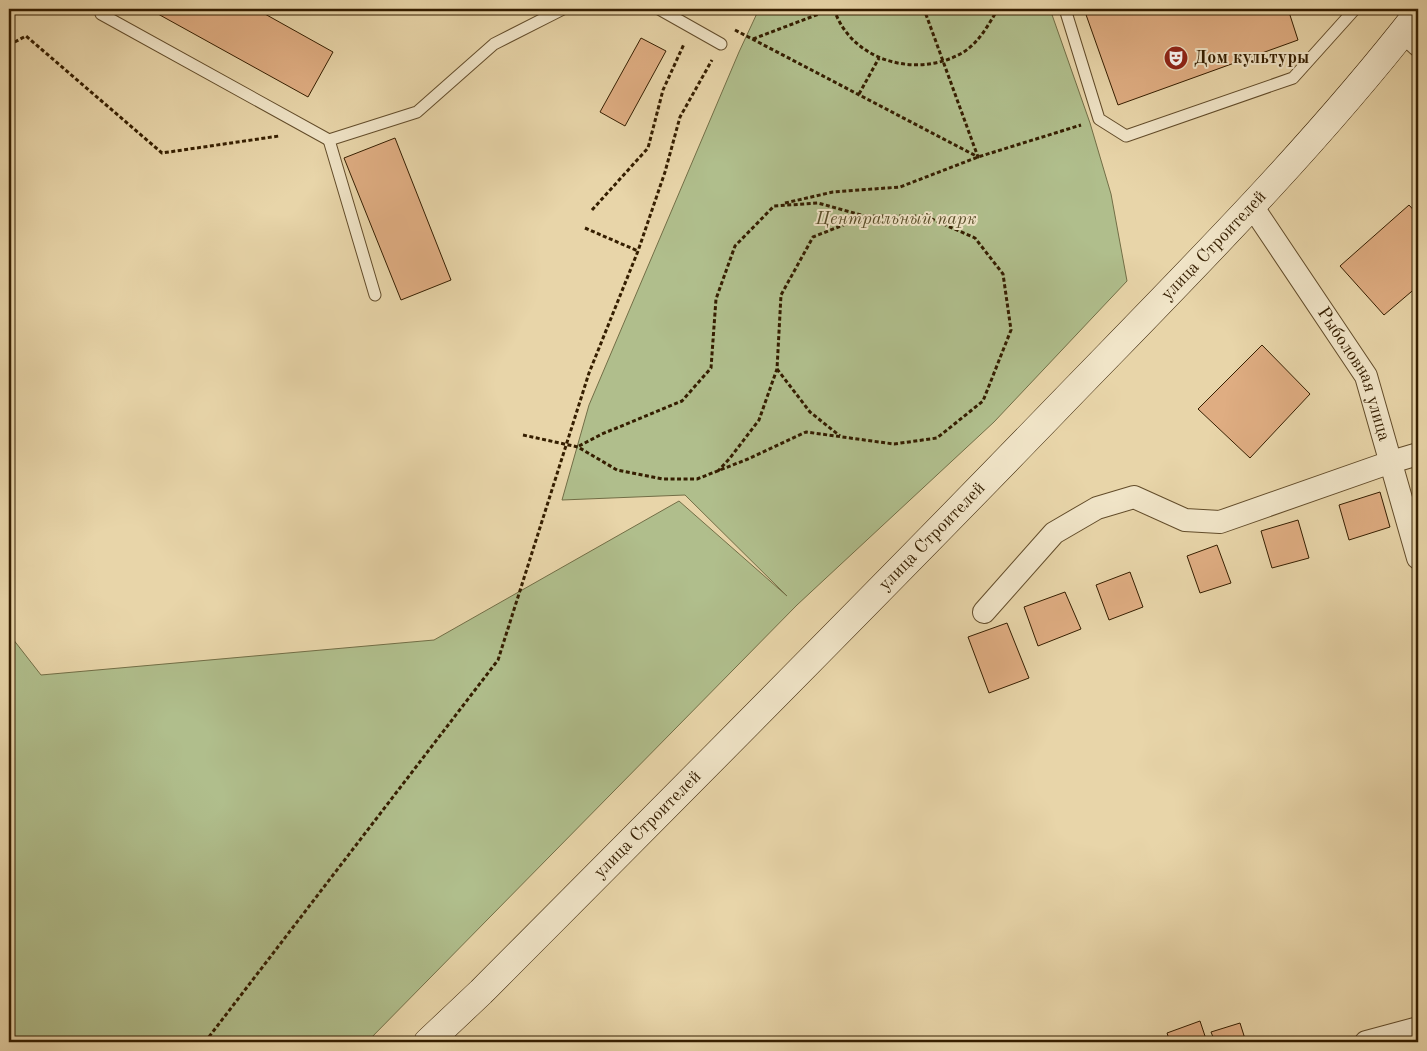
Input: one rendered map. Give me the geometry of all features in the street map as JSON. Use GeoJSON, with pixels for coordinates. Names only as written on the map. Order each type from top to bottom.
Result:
{"type":"FeatureCollection","features":[{"type":"Feature","properties":{"kind":"main road","name":"улица Строителей"},"geometry":{"type":"LineString","coordinates":[[428,1042],[482,992],[907,563],[1252,206],[1413,30]]}},
{"type":"Feature","properties":{"kind":"street","name":"Рыболовная улица"},"geometry":{"type":"LineString","coordinates":[[1252,206],[1366,376],[1418,558]]}},
{"type":"Feature","properties":{"kind":"street"},"geometry":{"type":"LineString","coordinates":[[984,612],[1054,533],[1097,508],[1134,497],[1185,520],[1220,522],[1418,454]]}},
{"type":"Feature","properties":{"kind":"street"},"geometry":{"type":"LineString","coordinates":[[1366,1042],[1418,1028]]}},
{"type":"Feature","properties":{"kind":"lane"},"geometry":{"type":"LineString","coordinates":[[101,14],[329,140],[418,112],[494,44],[563,9]]}},
{"type":"Feature","properties":{"kind":"lane"},"geometry":{"type":"LineString","coordinates":[[659,9],[721,44]]}},
{"type":"Feature","properties":{"kind":"lane"},"geometry":{"type":"LineString","coordinates":[[1065,9],[1099,119],[1126,136],[1294,78],[1355,9]]}},
{"type":"Feature","properties":{"kind":"lane"},"geometry":{"type":"LineString","coordinates":[[329,140],[375,295]]}},
{"type":"Feature","properties":{"kind":"path"},"geometry":{"type":"LineString","coordinates":[[753,40],[833,9],[837,18],[855,41],[879,58],[907,65],[936,63],[962,52],[984,34],[998,9]]}},
{"type":"Feature","properties":{"kind":"path"},"geometry":{"type":"LineString","coordinates":[[924,9],[978,157]]}},
{"type":"Feature","properties":{"kind":"path"},"geometry":{"type":"LineString","coordinates":[[729,27],[978,157]]}},
{"type":"Feature","properties":{"kind":"path"},"geometry":{"type":"LineString","coordinates":[[592,210],[648,148],[663,90],[692,28]]}},
{"type":"Feature","properties":{"kind":"path"},"geometry":{"type":"LineString","coordinates":[[9,45],[26,36],[162,153],[312,131]]}},
{"type":"Feature","properties":{"kind":"path"},"geometry":{"type":"LineString","coordinates":[[206,1042],[498,660],[589,373],[638,251],[665,172],[680,117],[721,44]]}},
{"type":"Feature","properties":{"kind":"path"},"geometry":{"type":"LineString","coordinates":[[859,95],[879,58]]}},
{"type":"Feature","properties":{"kind":"path"},"geometry":{"type":"LineString","coordinates":[[578,447],[602,434],[682,401],[711,368],[716,299],[735,246],[774,206],[833,192],[900,187],[978,157],[1099,119]]}},
{"type":"Feature","properties":{"kind":"path"},"geometry":{"type":"LineString","coordinates":[[523,435],[578,447],[617,470],[663,479],[697,479],[806,432],[894,444],[937,438],[983,401],[1011,330],[1003,274],[975,238],[925,216],[866,216],[818,203],[774,206]]}},
{"type":"Feature","properties":{"kind":"path"},"geometry":{"type":"LineString","coordinates":[[718,471],[759,420],[777,369],[781,295],[813,237],[866,216]]}},
{"type":"Feature","properties":{"kind":"path"},"geometry":{"type":"LineString","coordinates":[[585,228],[638,251]]}},
{"type":"Feature","properties":{"kind":"path"},"geometry":{"type":"LineString","coordinates":[[777,369],[810,412],[840,436]]}},
{"type":"Feature","properties":{"kind":"green space","name":"Центральный парк"},"geometry":{"type":"Polygon","coordinates":[[[759,9],[1050,9],[1090,123],[1111,194],[1127,281],[994,422],[797,605],[367,1042],[9,1042],[9,634],[41,675],[434,640],[679,501],[787,596],[685,495],[562,500],[589,405],[759,9]]]}},
{"type":"Feature","properties":{"kind":"building"},"geometry":{"type":"Polygon","coordinates":[[[149,9],[256,9],[333,52],[308,97],[149,9]]]}},
{"type":"Feature","properties":{"kind":"building","name":"Дом культуры"},"geometry":{"type":"Polygon","coordinates":[[[1084,9],[1288,9],[1298,40],[1118,105],[1084,9]]]}},
{"type":"Feature","properties":{"kind":"building"},"geometry":{"type":"Polygon","coordinates":[[[641,38],[666,51],[625,126],[600,112],[641,38]]]}},
{"type":"Feature","properties":{"kind":"building"},"geometry":{"type":"Polygon","coordinates":[[[395,138],[451,280],[401,300],[344,158],[395,138]]]}},
{"type":"Feature","properties":{"kind":"building"},"geometry":{"type":"Polygon","coordinates":[[[1409,205],[1418,215],[1418,286],[1384,315],[1340,266],[1409,205]]]}},
{"type":"Feature","properties":{"kind":"building"},"geometry":{"type":"Polygon","coordinates":[[[1262,345],[1310,394],[1250,458],[1198,409],[1262,345]]]}},
{"type":"Feature","properties":{"kind":"building"},"geometry":{"type":"Polygon","coordinates":[[[1380,492],[1390,527],[1349,540],[1339,505],[1380,492]]]}},
{"type":"Feature","properties":{"kind":"building"},"geometry":{"type":"Polygon","coordinates":[[[1298,520],[1309,558],[1272,568],[1261,531],[1298,520]]]}},
{"type":"Feature","properties":{"kind":"building"},"geometry":{"type":"Polygon","coordinates":[[[1217,545],[1231,583],[1200,593],[1187,556],[1217,545]]]}},
{"type":"Feature","properties":{"kind":"building"},"geometry":{"type":"Polygon","coordinates":[[[1130,572],[1143,607],[1109,620],[1096,585],[1130,572]]]}},
{"type":"Feature","properties":{"kind":"building"},"geometry":{"type":"Polygon","coordinates":[[[1065,592],[1081,629],[1038,646],[1024,607],[1065,592]]]}},
{"type":"Feature","properties":{"kind":"building"},"geometry":{"type":"Polygon","coordinates":[[[1007,623],[1029,678],[989,693],[968,637],[1007,623]]]}},
{"type":"Feature","properties":{"kind":"building"},"geometry":{"type":"Polygon","coordinates":[[[1200,1021],[1207,1042],[1170,1042],[1167,1033],[1200,1021]]]}},
{"type":"Feature","properties":{"kind":"building"},"geometry":{"type":"Polygon","coordinates":[[[1240,1023],[1246,1042],[1215,1042],[1211,1032],[1240,1023]]]}},
{"type":"Feature","properties":{"kind":"place","name":"Дом культуры"},"geometry":{"type":"Point","coordinates":[1176,58]}}]}
